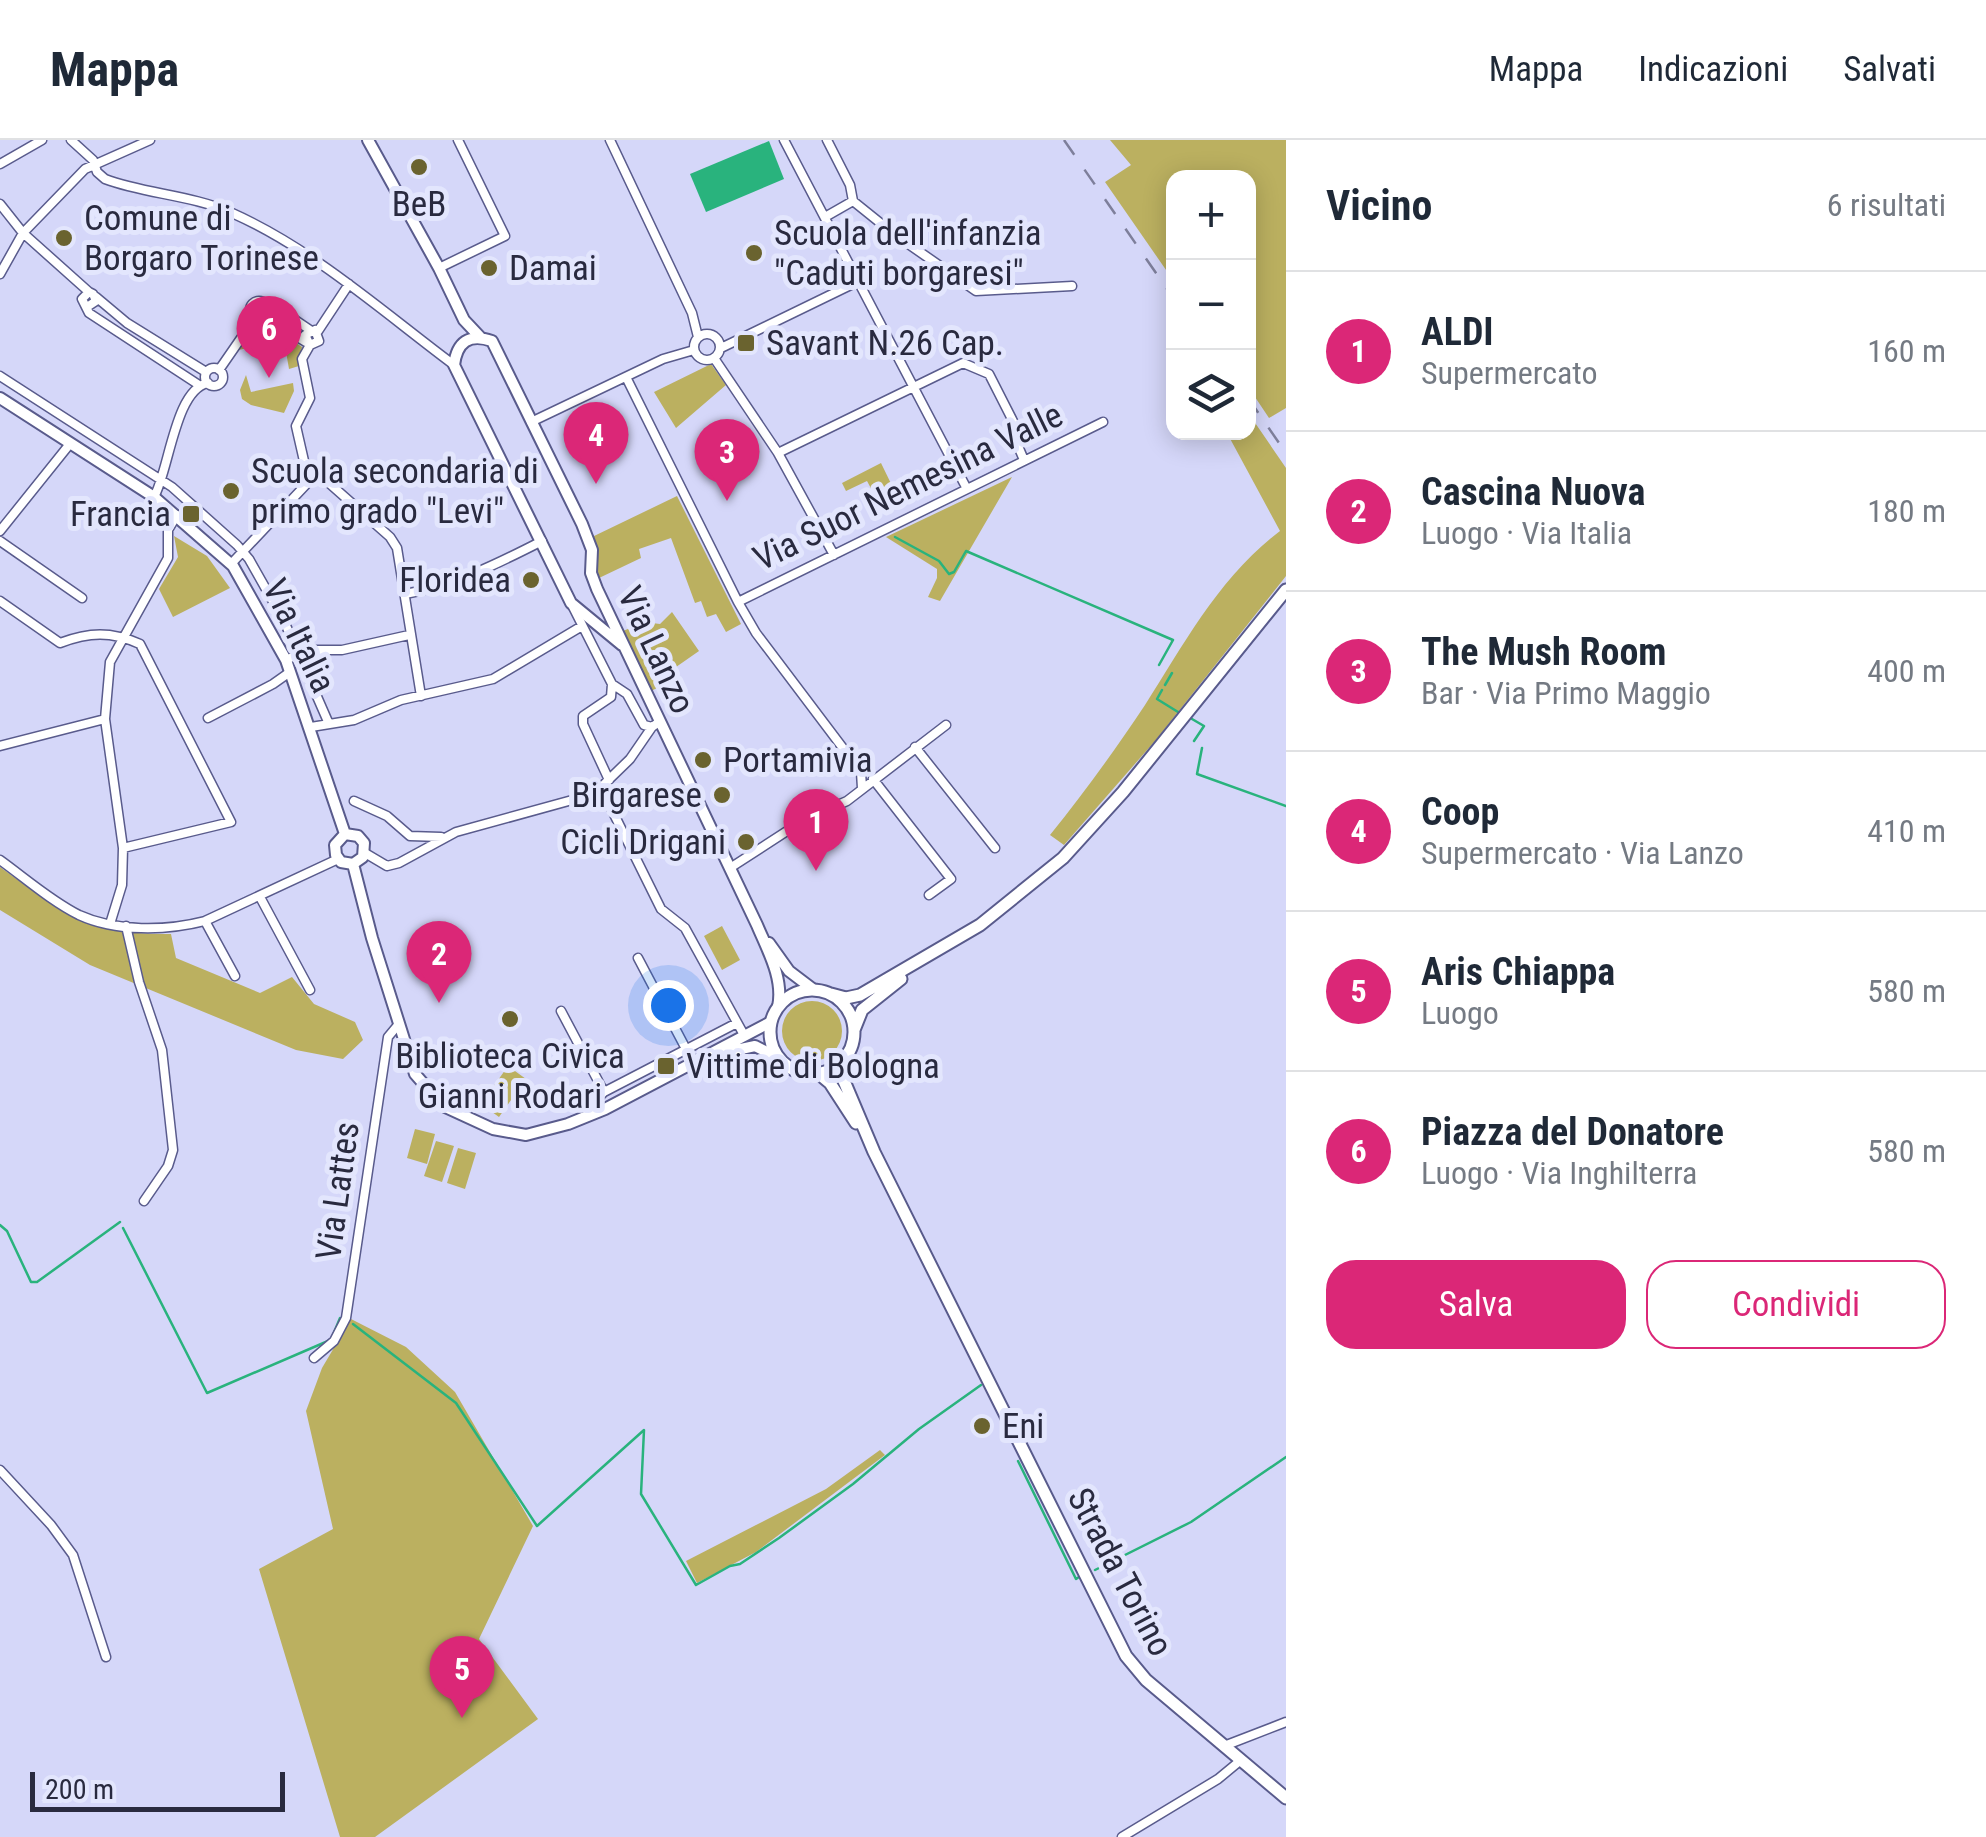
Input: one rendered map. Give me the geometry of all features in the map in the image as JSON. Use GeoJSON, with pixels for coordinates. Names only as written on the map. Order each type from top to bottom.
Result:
{"type":"FeatureCollection","features":[{"type":"Feature","properties":{"kind":"main road"},"geometry":{"type":"LineString","coordinates":[[937,952],[860,995],[846,998],[814,990],[798,992],[778,1006],[771,1022],[771,1041],[779,1058],[801,1072],[818,1073],[842,1060],[867,1005],[1018,898],[1089,832],[1286,590]]}},
{"type":"Feature","properties":{"kind":"main road"},"geometry":{"type":"LineString","coordinates":[[831,994],[847,1009],[854,1030]]}},
{"type":"Feature","properties":{"kind":"main road"},"geometry":{"type":"LineString","coordinates":[[842,1060],[844,1081],[874,1152]]}},
{"type":"Feature","properties":{"kind":"main road"},"geometry":{"type":"LineString","coordinates":[[818,1073],[830,1082],[874,1152]]}},
{"type":"Feature","properties":{"kind":"main road","name":"Strada Torino"},"geometry":{"type":"LineString","coordinates":[[874,1152],[1126,1656],[1146,1680],[1286,1798]]}},
{"type":"Feature","properties":{"kind":"street"},"geometry":{"type":"LineString","coordinates":[[0,164],[42,140]]}},
{"type":"Feature","properties":{"kind":"street"},"geometry":{"type":"LineString","coordinates":[[71,140],[95,164],[97,172],[111,181],[228,211],[261,228],[349,284],[454,365],[464,320]]}},
{"type":"Feature","properties":{"kind":"street"},"geometry":{"type":"LineString","coordinates":[[0,274],[24,234],[85,169],[150,140]]}},
{"type":"Feature","properties":{"kind":"street"},"geometry":{"type":"LineString","coordinates":[[368,140],[440,268],[464,320],[480,336],[462,342]]}},
{"type":"Feature","properties":{"kind":"street"},"geometry":{"type":"LineString","coordinates":[[440,268],[506,236],[458,140]]}},
{"type":"Feature","properties":{"kind":"street"},"geometry":{"type":"LineString","coordinates":[[610,140],[703,335]]}},
{"type":"Feature","properties":{"kind":"street"},"geometry":{"type":"LineString","coordinates":[[784,140],[967,489]]}},
{"type":"Feature","properties":{"kind":"street"},"geometry":{"type":"LineString","coordinates":[[827,140],[850,185],[853,200],[976,291],[1072,286]]}},
{"type":"Feature","properties":{"kind":"street"},"geometry":{"type":"LineString","coordinates":[[825,217],[853,200]]}},
{"type":"Feature","properties":{"kind":"street"},"geometry":{"type":"LineString","coordinates":[[0,204],[24,234],[92,295],[126,322],[206,372]]}},
{"type":"Feature","properties":{"kind":"street"},"geometry":{"type":"LineString","coordinates":[[714,358],[721,348],[859,280]]}},
{"type":"Feature","properties":{"kind":"street"},"geometry":{"type":"LineString","coordinates":[[314,330],[349,284]]}},
{"type":"Feature","properties":{"kind":"street"},"geometry":{"type":"LineString","coordinates":[[92,295],[94,304],[88,307],[89,313],[203,384],[220,383],[220,370]]}},
{"type":"Feature","properties":{"kind":"street"},"geometry":{"type":"LineString","coordinates":[[262,302],[314,330],[319,341],[308,343],[251,311],[254,303],[262,302]]}},
{"type":"Feature","properties":{"kind":"street"},"geometry":{"type":"LineString","coordinates":[[220,370],[267,305]]}},
{"type":"Feature","properties":{"kind":"street"},"geometry":{"type":"LineString","coordinates":[[703,335],[716,336],[721,348]]}},
{"type":"Feature","properties":{"kind":"street"},"geometry":{"type":"LineString","coordinates":[[532,422],[662,359],[694,350],[703,335]]}},
{"type":"Feature","properties":{"kind":"street","name":"Via Lanzo"},"geometry":{"type":"LineString","coordinates":[[480,336],[492,341],[582,524],[592,550],[591,573],[597,591],[656,724],[758,925],[782,992],[778,1006]]}},
{"type":"Feature","properties":{"kind":"street"},"geometry":{"type":"LineString","coordinates":[[308,343],[302,360],[310,398],[296,426],[304,462],[390,537],[401,559],[421,696]]}},
{"type":"Feature","properties":{"kind":"street"},"geometry":{"type":"LineString","coordinates":[[694,350],[702,359],[714,358]]}},
{"type":"Feature","properties":{"kind":"street"},"geometry":{"type":"LineString","coordinates":[[714,358],[778,454],[834,555]]}},
{"type":"Feature","properties":{"kind":"street"},"geometry":{"type":"LineString","coordinates":[[778,454],[963,363],[989,374],[1017,429],[1024,460]]}},
{"type":"Feature","properties":{"kind":"street","name":"Via Lanzo"},"geometry":{"type":"LineString","coordinates":[[454,365],[612,684],[627,694],[644,725],[656,724]]}},
{"type":"Feature","properties":{"kind":"street"},"geometry":{"type":"LineString","coordinates":[[154,497],[163,482],[172,433],[203,384],[206,372],[220,370]]}},
{"type":"Feature","properties":{"kind":"street","name":"Via Italia"},"geometry":{"type":"LineString","coordinates":[[0,376],[163,482],[244,553],[284,621],[329,724]]}},
{"type":"Feature","properties":{"kind":"street"},"geometry":{"type":"LineString","coordinates":[[626,378],[738,602],[756,633],[861,772],[862,788]]}},
{"type":"Feature","properties":{"kind":"street","name":"Via Italia"},"geometry":{"type":"LineString","coordinates":[[0,398],[154,497],[231,564],[252,594],[288,666],[346,834]]}},
{"type":"Feature","properties":{"kind":"street","name":"Via Suor Nemesina Valle"},"geometry":{"type":"LineString","coordinates":[[738,602],[1103,422]]}},
{"type":"Feature","properties":{"kind":"street"},"geometry":{"type":"LineString","coordinates":[[0,531],[69,444]]}},
{"type":"Feature","properties":{"kind":"street"},"geometry":{"type":"LineString","coordinates":[[231,564],[316,474]]}},
{"type":"Feature","properties":{"kind":"street"},"geometry":{"type":"LineString","coordinates":[[0,508],[11,516]]}},
{"type":"Feature","properties":{"kind":"street"},"geometry":{"type":"LineString","coordinates":[[110,924],[122,885],[123,848],[105,719],[110,662],[168,558],[168,530],[177,515]]}},
{"type":"Feature","properties":{"kind":"street"},"geometry":{"type":"LineString","coordinates":[[0,541],[82,598]]}},
{"type":"Feature","properties":{"kind":"street"},"geometry":{"type":"LineString","coordinates":[[406,594],[459,579],[542,541]]}},
{"type":"Feature","properties":{"kind":"street"},"geometry":{"type":"LineString","coordinates":[[571,603],[583,609],[589,607],[597,591]]}},
{"type":"Feature","properties":{"kind":"street"},"geometry":{"type":"LineString","coordinates":[[0,601],[60,643],[98,632],[140,644],[231,822],[123,848]]}},
{"type":"Feature","properties":{"kind":"street"},"geometry":{"type":"LineString","coordinates":[[571,603],[622,644]]}},
{"type":"Feature","properties":{"kind":"street"},"geometry":{"type":"LineString","coordinates":[[311,727],[354,720],[421,696],[493,679],[582,626]]}},
{"type":"Feature","properties":{"kind":"street"},"geometry":{"type":"LineString","coordinates":[[208,718],[273,684],[307,650],[342,650],[409,634]]}},
{"type":"Feature","properties":{"kind":"street"},"geometry":{"type":"LineString","coordinates":[[608,780],[583,716],[611,697],[612,684]]}},
{"type":"Feature","properties":{"kind":"street"},"geometry":{"type":"LineString","coordinates":[[0,746],[105,719]]}},
{"type":"Feature","properties":{"kind":"street"},"geometry":{"type":"LineString","coordinates":[[338,859],[335,845],[346,834],[362,839],[365,853],[386,866],[399,864],[446,836],[602,790],[656,724]]}},
{"type":"Feature","properties":{"kind":"street"},"geometry":{"type":"LineString","coordinates":[[730,868],[804,820],[840,806],[946,725]]}},
{"type":"Feature","properties":{"kind":"street"},"geometry":{"type":"LineString","coordinates":[[915,747],[994,848]]}},
{"type":"Feature","properties":{"kind":"street"},"geometry":{"type":"LineString","coordinates":[[872,779],[950,880],[928,894]]}},
{"type":"Feature","properties":{"kind":"street"},"geometry":{"type":"LineString","coordinates":[[602,790],[661,909],[685,928],[744,1035]]}},
{"type":"Feature","properties":{"kind":"street"},"geometry":{"type":"LineString","coordinates":[[354,801],[387,816],[410,836],[446,836]]}},
{"type":"Feature","properties":{"kind":"street"},"geometry":{"type":"LineString","coordinates":[[354,864],[365,853]]}},
{"type":"Feature","properties":{"kind":"street"},"geometry":{"type":"LineString","coordinates":[[0,860],[79,915],[126,926],[182,927],[260,897],[338,859],[354,864]]}},
{"type":"Feature","properties":{"kind":"street"},"geometry":{"type":"LineString","coordinates":[[354,864],[415,1074],[434,1098],[453,1112],[493,1130],[526,1135],[544,1133],[592,1115],[771,1022]]}},
{"type":"Feature","properties":{"kind":"street"},"geometry":{"type":"LineString","coordinates":[[260,897],[310,990]]}},
{"type":"Feature","properties":{"kind":"street"},"geometry":{"type":"LineString","coordinates":[[204,921],[235,976]]}},
{"type":"Feature","properties":{"kind":"street","name":"Via Lanzo"},"geometry":{"type":"LineString","coordinates":[[758,925],[789,971],[814,990]]}},
{"type":"Feature","properties":{"kind":"street"},"geometry":{"type":"LineString","coordinates":[[126,926],[139,982],[162,1050],[173,1150],[168,1166],[144,1201]]}},
{"type":"Feature","properties":{"kind":"street"},"geometry":{"type":"LineString","coordinates":[[638,958],[686,1049]]}},
{"type":"Feature","properties":{"kind":"street"},"geometry":{"type":"LineString","coordinates":[[561,1011],[604,1092]]}},
{"type":"Feature","properties":{"kind":"street","name":"Via Lattes"},"geometry":{"type":"LineString","coordinates":[[314,1358],[334,1342],[346,1318],[388,1037],[398,1024]]}},
{"type":"Feature","properties":{"kind":"street"},"geometry":{"type":"LineString","coordinates":[[592,1115],[594,1102],[604,1092],[735,1024]]}},
{"type":"Feature","properties":{"kind":"street"},"geometry":{"type":"LineString","coordinates":[[697,1059],[746,1046],[762,1048],[779,1058]]}},
{"type":"Feature","properties":{"kind":"street"},"geometry":{"type":"LineString","coordinates":[[0,1470],[52,1525],[72,1555],[106,1657]]}},
{"type":"Feature","properties":{"kind":"street"},"geometry":{"type":"LineString","coordinates":[[1224,1746],[1286,1722]]}},
{"type":"Feature","properties":{"kind":"street"},"geometry":{"type":"LineString","coordinates":[[1122,1837],[1218,1779],[1241,1760]]}},
{"type":"Feature","properties":{"kind":"shaded area"},"geometry":{"type":"Polygon","coordinates":[[[1110,140],[1286,140],[1286,408],[1269,418],[1256,398],[1256,170],[1166,170],[1166,270],[1105,182],[1131,165],[1110,140]]]}},
{"type":"Feature","properties":{"kind":"shaded area"},"geometry":{"type":"Polygon","coordinates":[[[769,141],[784,179],[706,212],[690,174],[769,141]]]}},
{"type":"Feature","properties":{"kind":"shaded area"},"geometry":{"type":"Polygon","coordinates":[[[260,321],[302,347],[299,366],[289,369],[280,340],[239,350],[260,321]]]}},
{"type":"Feature","properties":{"kind":"shaded area"},"geometry":{"type":"Polygon","coordinates":[[[711,364],[726,385],[676,428],[654,392],[711,364]]]}},
{"type":"Feature","properties":{"kind":"shaded area"},"geometry":{"type":"Polygon","coordinates":[[[246,375],[251,392],[293,383],[294,391],[284,413],[242,399],[240,390],[246,375]]]}},
{"type":"Feature","properties":{"kind":"shaded area"},"geometry":{"type":"Polygon","coordinates":[[[1256,424],[1286,468],[1286,576],[1155,741],[1064,845],[1050,835],[1122,738],[1221,590],[1280,531],[1231,440],[1256,440],[1256,424]]]}},
{"type":"Feature","properties":{"kind":"shaded area"},"geometry":{"type":"Polygon","coordinates":[[[881,463],[898,498],[881,507],[867,481],[846,491],[842,483],[881,463]]]}},
{"type":"Feature","properties":{"kind":"shaded area"},"geometry":{"type":"Polygon","coordinates":[[[1012,477],[940,601],[928,597],[937,569],[886,537],[1012,477]]]}},
{"type":"Feature","properties":{"kind":"shaded area"},"geometry":{"type":"Polygon","coordinates":[[[677,496],[741,624],[726,632],[716,614],[707,617],[701,601],[695,603],[671,538],[639,549],[641,558],[599,578],[592,537],[677,496]]]}},
{"type":"Feature","properties":{"kind":"shaded area"},"geometry":{"type":"Polygon","coordinates":[[[174,536],[207,556],[230,588],[173,617],[159,589],[178,557],[174,536]]]}},
{"type":"Feature","properties":{"kind":"shaded area"},"geometry":{"type":"Polygon","coordinates":[[[672,612],[699,651],[656,681],[657,688],[651,691],[623,631],[644,622],[660,624],[672,612]]]}},
{"type":"Feature","properties":{"kind":"shaded area"},"geometry":{"type":"Polygon","coordinates":[[[0,867],[60,908],[99,925],[171,934],[176,958],[260,993],[292,977],[314,1004],[355,1022],[363,1040],[343,1059],[296,1050],[90,965],[0,910],[0,867]]]}},
{"type":"Feature","properties":{"kind":"shaded area"},"geometry":{"type":"Polygon","coordinates":[[[722,926],[740,960],[722,970],[704,936],[722,926]]]}},
{"type":"Feature","properties":{"kind":"shaded area"},"geometry":{"type":"Polygon","coordinates":[[[812,1001],[833,1010],[842,1031],[833,1052],[812,1061],[791,1052],[782,1031],[791,1010],[812,1001]]]}},
{"type":"Feature","properties":{"kind":"shaded area"},"geometry":{"type":"Polygon","coordinates":[[[508,1066],[526,1079],[499,1117],[481,1104],[508,1066]]]}},
{"type":"Feature","properties":{"kind":"shaded area"},"geometry":{"type":"Polygon","coordinates":[[[415,1129],[435,1134],[427,1164],[407,1158],[415,1129]]]}},
{"type":"Feature","properties":{"kind":"shaded area"},"geometry":{"type":"Polygon","coordinates":[[[436,1141],[454,1146],[442,1182],[424,1176],[436,1141]]]}},
{"type":"Feature","properties":{"kind":"shaded area"},"geometry":{"type":"Polygon","coordinates":[[[458,1148],[476,1153],[465,1189],[447,1183],[458,1148]]]}},
{"type":"Feature","properties":{"kind":"shaded area"},"geometry":{"type":"Polygon","coordinates":[[[351,1319],[406,1347],[455,1392],[533,1526],[479,1639],[538,1719],[375,1837],[340,1837],[259,1569],[333,1529],[306,1411],[322,1368],[351,1319]]]}},
{"type":"Feature","properties":{"kind":"shaded area"},"geometry":{"type":"Polygon","coordinates":[[[880,1450],[885,1455],[756,1552],[697,1583],[686,1561],[826,1489],[880,1450]]]}},
{"type":"Feature","properties":{"kind":"waterway"},"geometry":{"type":"LineString","coordinates":[[895,537],[939,561],[949,574],[966,551],[1173,640],[1159,665]]}},
{"type":"Feature","properties":{"kind":"waterway"},"geometry":{"type":"LineString","coordinates":[[1165,685],[1172,673]]}},
{"type":"Feature","properties":{"kind":"waterway"},"geometry":{"type":"LineString","coordinates":[[1162,690],[1157,699],[1178,712]]}},
{"type":"Feature","properties":{"kind":"waterway"},"geometry":{"type":"LineString","coordinates":[[1192,719],[1204,726],[1194,741]]}},
{"type":"Feature","properties":{"kind":"waterway"},"geometry":{"type":"LineString","coordinates":[[1202,748],[1197,774],[1286,806]]}},
{"type":"Feature","properties":{"kind":"waterway"},"geometry":{"type":"LineString","coordinates":[[0,1225],[7,1231],[31,1282],[37,1282],[120,1222]]}},
{"type":"Feature","properties":{"kind":"waterway"},"geometry":{"type":"LineString","coordinates":[[123,1228],[207,1393],[328,1341]]}},
{"type":"Feature","properties":{"kind":"waterway"},"geometry":{"type":"LineString","coordinates":[[333,1335],[340,1318]]}},
{"type":"Feature","properties":{"kind":"waterway"},"geometry":{"type":"LineString","coordinates":[[353,1324],[456,1403],[537,1526],[644,1430],[641,1494],[696,1585],[740,1564],[779,1538],[981,1385]]}},
{"type":"Feature","properties":{"kind":"waterway"},"geometry":{"type":"LineString","coordinates":[[1095,1570],[1191,1522],[1286,1457]]}},
{"type":"Feature","properties":{"kind":"waterway"},"geometry":{"type":"LineString","coordinates":[[1018,1461],[1076,1579],[1079,1577]]}},
{"type":"Feature","properties":{"kind":"railway"},"geometry":{"type":"LineString","coordinates":[[1064,140],[1166,287]]}},
{"type":"Feature","properties":{"kind":"railway"},"geometry":{"type":"LineString","coordinates":[[1256,410],[1286,453]]}},
{"type":"Feature","properties":{"kind":"place","name":"BeB"},"geometry":{"type":"Point","coordinates":[419,167]}},
{"type":"Feature","properties":{"kind":"place","name":"Comune di Borgaro Torinese"},"geometry":{"type":"Point","coordinates":[64,238]}},
{"type":"Feature","properties":{"kind":"place","name":"Scuola dell'infanzia \"Caduti borgaresi\""},"geometry":{"type":"Point","coordinates":[754,253]}},
{"type":"Feature","properties":{"kind":"place","name":"Damai"},"geometry":{"type":"Point","coordinates":[489,268]}},
{"type":"Feature","properties":{"kind":"place","name":"Savant N.26 Cap."},"geometry":{"type":"Point","coordinates":[746,343]}},
{"type":"Feature","properties":{"kind":"place","name":"Piazza del Donatore"},"geometry":{"type":"Point","coordinates":[269,378]}},
{"type":"Feature","properties":{"kind":"place","name":"Coop"},"geometry":{"type":"Point","coordinates":[596,484]}},
{"type":"Feature","properties":{"kind":"place","name":"Scuola secondaria di primo grado \"Levi\""},"geometry":{"type":"Point","coordinates":[231,491]}},
{"type":"Feature","properties":{"kind":"place","name":"The Mush Room"},"geometry":{"type":"Point","coordinates":[727,501]}},
{"type":"Feature","properties":{"kind":"place","name":"Francia"},"geometry":{"type":"Point","coordinates":[191,514]}},
{"type":"Feature","properties":{"kind":"place","name":"Floridea"},"geometry":{"type":"Point","coordinates":[531,580]}},
{"type":"Feature","properties":{"kind":"place","name":"Portamivia"},"geometry":{"type":"Point","coordinates":[703,760]}},
{"type":"Feature","properties":{"kind":"place","name":"Birgarese"},"geometry":{"type":"Point","coordinates":[722,795]}},
{"type":"Feature","properties":{"kind":"place","name":"Cicli Drigani"},"geometry":{"type":"Point","coordinates":[746,842]}},
{"type":"Feature","properties":{"kind":"place","name":"ALDI"},"geometry":{"type":"Point","coordinates":[816,871]}},
{"type":"Feature","properties":{"kind":"place","name":"Cascina Nuova"},"geometry":{"type":"Point","coordinates":[439,1003]}},
{"type":"Feature","properties":{"kind":"place","name":"Biblioteca Civica Gianni Rodari"},"geometry":{"type":"Point","coordinates":[510,1019]}},
{"type":"Feature","properties":{"kind":"place","name":"Vittime di Bologna"},"geometry":{"type":"Point","coordinates":[666,1066]}},
{"type":"Feature","properties":{"kind":"place","name":"Eni"},"geometry":{"type":"Point","coordinates":[982,1426]}},
{"type":"Feature","properties":{"kind":"place","name":"Aris Chiappa"},"geometry":{"type":"Point","coordinates":[462,1718]}}]}
